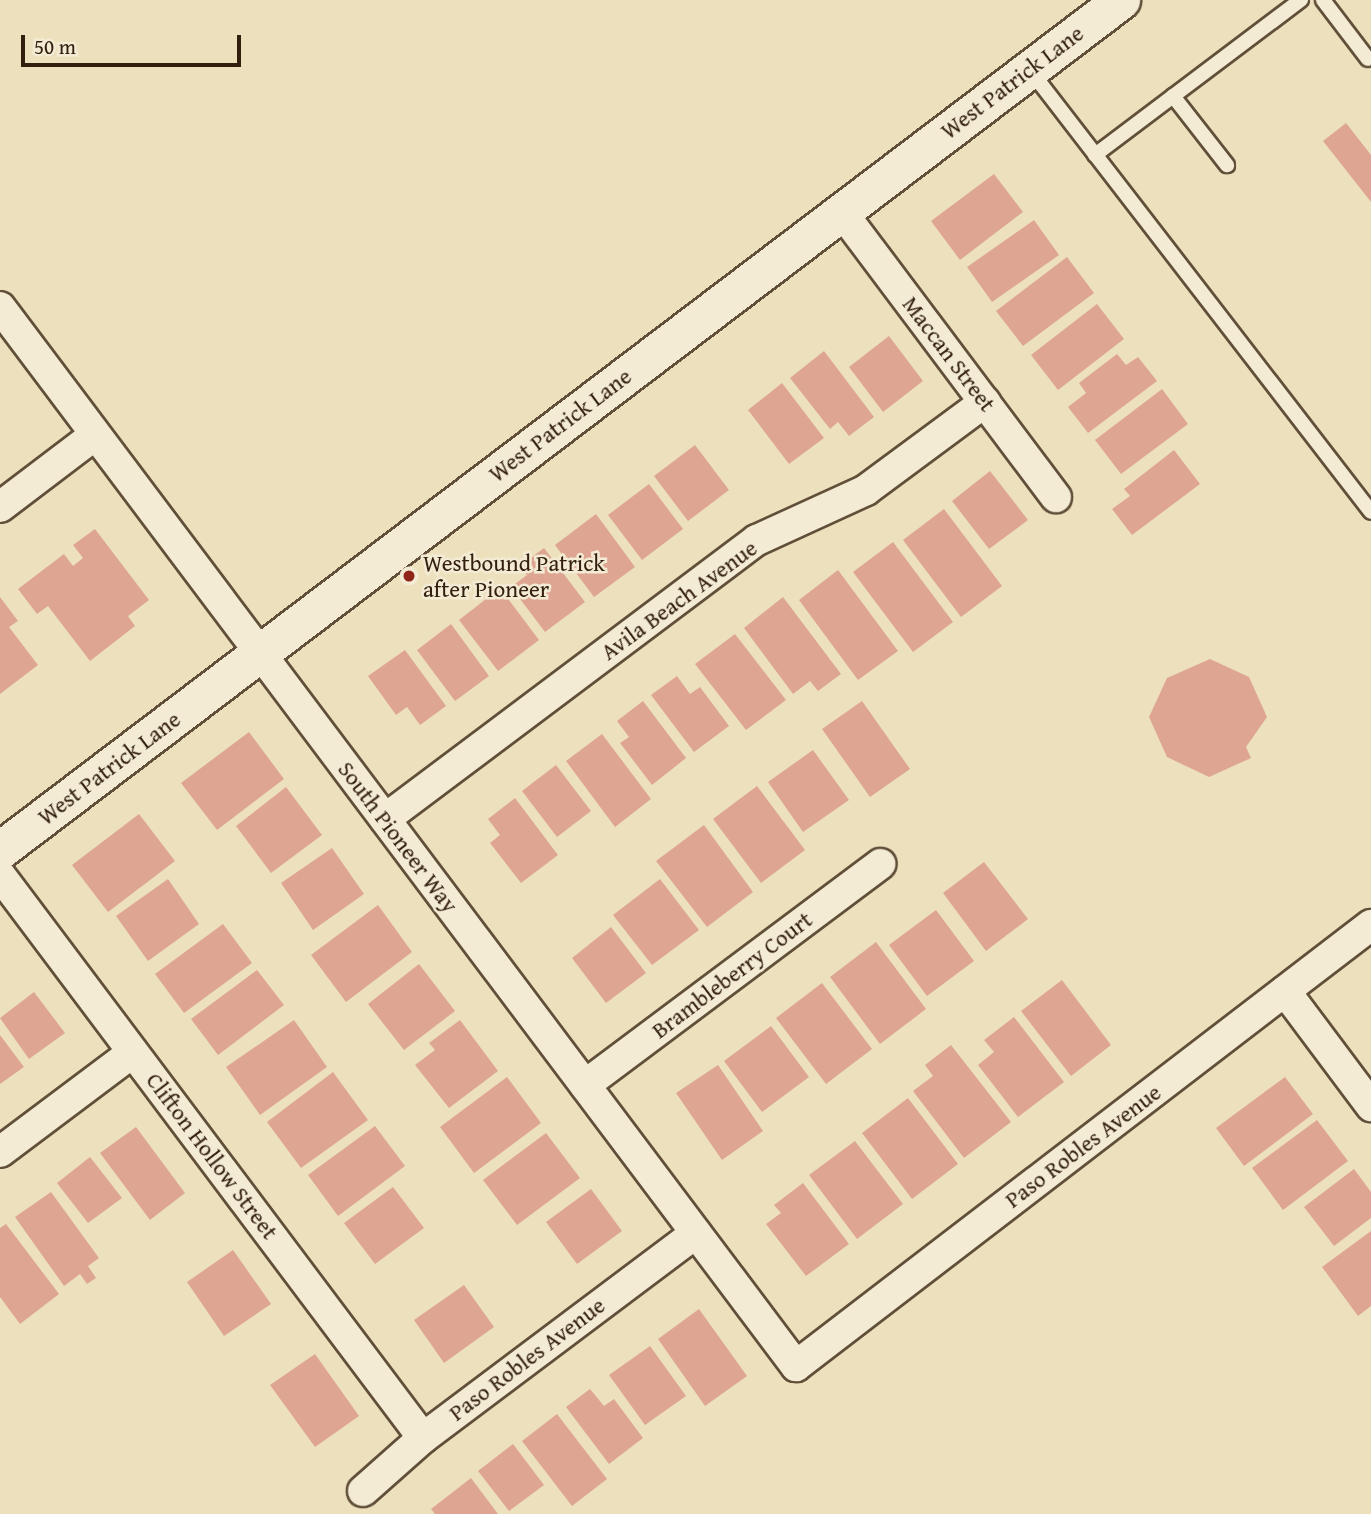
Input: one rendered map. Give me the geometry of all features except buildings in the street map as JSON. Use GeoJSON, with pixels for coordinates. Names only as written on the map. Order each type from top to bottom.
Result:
{"type":"FeatureCollection","features":[{"type":"Feature","properties":{"kind":"street","name":"West Patrick Lane"},"geometry":{"type":"LineString","coordinates":[[0,850],[1121,0]]}},
{"type":"Feature","properties":{"kind":"street","name":"Maccan Street"},"geometry":{"type":"LineString","coordinates":[[841,211],[1056,497]]}},
{"type":"Feature","properties":{"kind":"street","name":"South Pioneer Way"},"geometry":{"type":"LineString","coordinates":[[0,307],[796,1366]]}},
{"type":"Feature","properties":{"kind":"street","name":"Avila Beach Avenue"},"geometry":{"type":"LineString","coordinates":[[385,819],[757,540],[866,490],[985,402]]}},
{"type":"Feature","properties":{"kind":"street"},"geometry":{"type":"LineString","coordinates":[[0,508],[95,435]]}},
{"type":"Feature","properties":{"kind":"street","name":"Brambleberry Court"},"geometry":{"type":"LineString","coordinates":[[585,1085],[880,864]]}},
{"type":"Feature","properties":{"kind":"street","name":"Clifton Hollow Street"},"geometry":{"type":"LineString","coordinates":[[0,875],[423,1438]]}},
{"type":"Feature","properties":{"kind":"street","name":"Paso Robles Avenue"},"geometry":{"type":"LineString","coordinates":[[796,1366],[1371,925]]}},
{"type":"Feature","properties":{"kind":"street"},"geometry":{"type":"LineString","coordinates":[[1284,991],[1371,1106]]}},
{"type":"Feature","properties":{"kind":"street"},"geometry":{"type":"LineString","coordinates":[[0,1152],[133,1052]]}},
{"type":"Feature","properties":{"kind":"street","name":"Paso Robles Avenue"},"geometry":{"type":"LineString","coordinates":[[363,1491],[423,1438],[696,1233]]}},
{"type":"Feature","properties":{"kind":"lane"},"geometry":{"type":"LineString","coordinates":[[1095,155],[1301,0]]}},
{"type":"Feature","properties":{"kind":"lane"},"geometry":{"type":"LineString","coordinates":[[1323,0],[1368,59]]}},
{"type":"Feature","properties":{"kind":"lane"},"geometry":{"type":"LineString","coordinates":[[1029,69],[1371,512]]}},
{"type":"Feature","properties":{"kind":"lane"},"geometry":{"type":"LineString","coordinates":[[1173,96],[1227,165]]}},
{"type":"Feature","properties":{"kind":"place","name":"Westbound Patrick after Pioneer"},"geometry":{"type":"Point","coordinates":[409,576]}}]}
